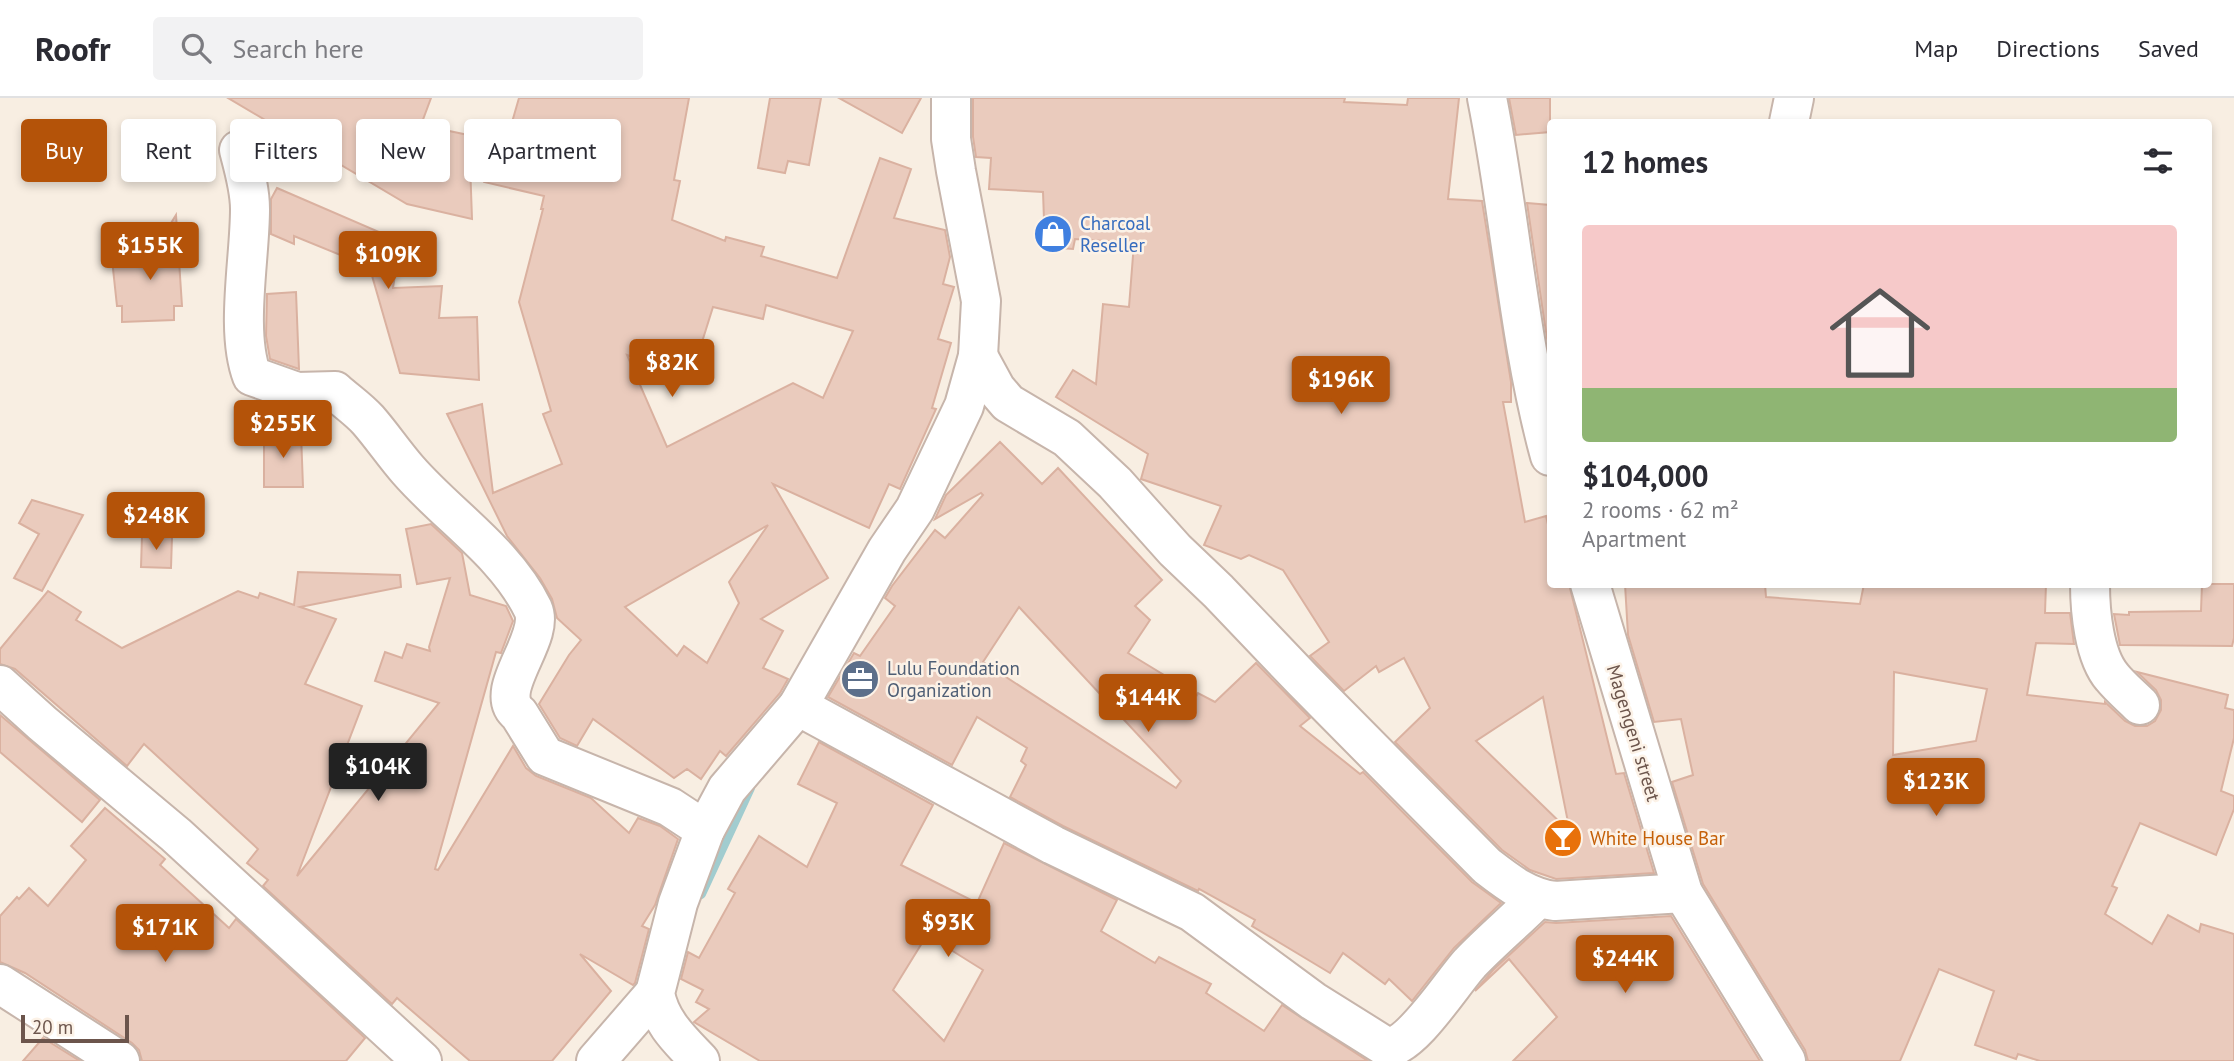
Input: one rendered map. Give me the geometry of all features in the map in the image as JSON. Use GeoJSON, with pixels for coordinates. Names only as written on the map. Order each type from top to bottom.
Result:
{"type":"FeatureCollection","features":[{"type":"Feature","properties":{"kind":"street"},"geometry":{"type":"LineString","coordinates":[[700,1061],[666,1024],[657,1006],[655,993],[678,903],[705,830],[727,789],[798,706],[887,550],[915,509],[964,406],[978,356],[981,301],[951,139],[951,98]]}},
{"type":"Feature","properties":{"kind":"street"},"geometry":{"type":"LineString","coordinates":[[1487,98],[1517,297],[1537,409],[1547,445]]}},
{"type":"Feature","properties":{"kind":"street"},"geometry":{"type":"LineString","coordinates":[[1790,119],[1794,98]]}},
{"type":"Feature","properties":{"kind":"street"},"geometry":{"type":"LineString","coordinates":[[245,182],[250,208],[244,352],[252,376],[297,392],[335,391],[366,418],[408,470],[483,543],[520,588],[534,612],[535,628],[511,687],[510,698],[513,709],[519,714],[545,756],[670,807],[705,830]]}},
{"type":"Feature","properties":{"kind":"street"},"geometry":{"type":"LineString","coordinates":[[978,356],[996,390],[1008,403],[1068,438],[1115,483],[1175,550],[1487,866],[1537,899],[1555,901],[1683,893]]}},
{"type":"Feature","properties":{"kind":"street","name":"Magengeni street"},"geometry":{"type":"LineString","coordinates":[[1591,588],[1683,893],[1786,1061]]}},
{"type":"Feature","properties":{"kind":"street"},"geometry":{"type":"LineString","coordinates":[[2090,588],[2093,627],[2100,652],[2110,675],[2140,705]]}},
{"type":"Feature","properties":{"kind":"street"},"geometry":{"type":"LineString","coordinates":[[0,685],[176,835],[422,1061]]}},
{"type":"Feature","properties":{"kind":"street"},"geometry":{"type":"LineString","coordinates":[[798,706],[1053,845],[1192,912],[1313,1001],[1388,1048],[1400,1044],[1426,1018],[1471,962],[1537,899]]}},
{"type":"Feature","properties":{"kind":"street"},"geometry":{"type":"LineString","coordinates":[[0,984],[120,1061]]}},
{"type":"Feature","properties":{"kind":"street"},"geometry":{"type":"LineString","coordinates":[[596,1061],[655,993]]}},
{"type":"Feature","properties":{"kind":"building"},"geometry":{"type":"Polygon","coordinates":[[[228,98],[431,98],[423,119],[356,119],[356,174],[342,166],[342,119],[263,119],[228,98]]]}},
{"type":"Feature","properties":{"kind":"building"},"geometry":{"type":"Polygon","coordinates":[[[519,98],[689,98],[674,180],[680,181],[672,220],[725,241],[726,237],[764,247],[761,256],[837,278],[880,158],[911,169],[894,218],[945,230],[950,257],[943,284],[954,287],[938,339],[951,343],[932,408],[936,409],[900,489],[889,484],[869,528],[773,484],[828,578],[761,619],[783,631],[763,668],[788,679],[780,693],[726,756],[720,751],[701,779],[687,769],[674,778],[593,719],[577,746],[560,738],[539,704],[581,640],[557,618],[552,599],[540,578],[507,536],[447,414],[482,404],[493,493],[562,464],[543,414],[551,411],[519,302],[544,196],[484,182],[621,182],[621,119],[513,119],[519,98]],[[766,305],[763,319],[713,307],[691,377],[627,355],[667,447],[793,383],[823,398],[853,331],[766,305]],[[768,525],[625,607],[677,656],[684,646],[707,663],[739,603],[729,582],[768,525]]]}},
{"type":"Feature","properties":{"kind":"building"},"geometry":{"type":"Polygon","coordinates":[[[770,98],[821,98],[809,165],[788,161],[785,173],[758,168],[770,98]]]}},
{"type":"Feature","properties":{"kind":"building"},"geometry":{"type":"Polygon","coordinates":[[[839,98],[921,98],[902,133],[839,98]]]}},
{"type":"Feature","properties":{"kind":"building"},"geometry":{"type":"Polygon","coordinates":[[[973,98],[1345,98],[1344,102],[1407,105],[1408,98],[1459,98],[1448,199],[1482,201],[1511,382],[1511,402],[1503,402],[1525,522],[1546,516],[1547,588],[1570,588],[1616,774],[1624,773],[1654,873],[1556,879],[1530,870],[1502,850],[1395,742],[1430,708],[1404,658],[1379,672],[1376,666],[1344,691],[1310,656],[1329,642],[1283,570],[1249,555],[1241,559],[1204,545],[1221,506],[1141,479],[1148,454],[1056,397],[1073,370],[1096,384],[1103,304],[1129,307],[1134,243],[1075,239],[1073,249],[1045,247],[1043,192],[989,189],[991,158],[976,157],[973,98]],[[1543,697],[1476,741],[1570,832],[1543,697]]]}},
{"type":"Feature","properties":{"kind":"building"},"geometry":{"type":"Polygon","coordinates":[[[1509,98],[1550,98],[1547,132],[1516,135],[1509,98]]]}},
{"type":"Feature","properties":{"kind":"building"},"geometry":{"type":"Polygon","coordinates":[[[450,131],[464,134],[464,182],[471,182],[472,219],[407,204],[370,182],[450,182],[450,131]]]}},
{"type":"Feature","properties":{"kind":"building"},"geometry":{"type":"Polygon","coordinates":[[[277,188],[400,241],[393,288],[442,286],[439,318],[477,317],[479,380],[400,373],[360,234],[360,263],[294,236],[294,244],[271,234],[271,199],[277,188]]]}},
{"type":"Feature","properties":{"kind":"building"},"geometry":{"type":"Polygon","coordinates":[[[1527,203],[1547,205],[1547,338],[1527,203]]]}},
{"type":"Feature","properties":{"kind":"building"},"geometry":{"type":"Polygon","coordinates":[[[176,215],[182,306],[174,306],[174,320],[122,322],[122,306],[117,306],[111,250],[144,267],[176,215]]]}},
{"type":"Feature","properties":{"kind":"building"},"geometry":{"type":"Polygon","coordinates":[[[296,292],[299,369],[270,359],[266,336],[267,294],[296,292]]]}},
{"type":"Feature","properties":{"kind":"building"},"geometry":{"type":"Polygon","coordinates":[[[264,433],[301,433],[303,487],[264,487],[264,433]]]}},
{"type":"Feature","properties":{"kind":"building"},"geometry":{"type":"Polygon","coordinates":[[[1000,442],[1042,484],[1058,468],[1162,580],[1135,606],[1150,620],[1128,653],[1197,695],[1198,693],[1215,702],[1256,663],[1310,718],[1300,726],[1360,774],[1363,772],[1472,882],[1501,903],[1454,948],[1412,1001],[1389,979],[1385,984],[1343,953],[1330,973],[1252,926],[1255,920],[1199,889],[1198,891],[1063,826],[1010,797],[1026,765],[1021,761],[1027,748],[977,717],[952,765],[828,697],[854,653],[860,656],[895,606],[885,598],[892,586],[935,530],[945,538],[983,495],[981,493],[935,519],[946,495],[1000,442]],[[1019,607],[983,662],[1176,788],[1181,781],[1019,607]]]}},
{"type":"Feature","properties":{"kind":"building"},"geometry":{"type":"Polygon","coordinates":[[[32,500],[83,515],[42,591],[14,578],[39,534],[19,523],[32,500]]]}},
{"type":"Feature","properties":{"kind":"building"},"geometry":{"type":"Polygon","coordinates":[[[431,524],[462,553],[470,595],[506,606],[513,621],[501,653],[496,652],[435,869],[438,870],[513,746],[526,768],[536,776],[591,798],[629,833],[638,818],[660,826],[678,839],[655,905],[642,926],[649,929],[635,983],[633,985],[580,954],[611,991],[552,1061],[470,1061],[397,998],[392,1004],[263,886],[268,880],[247,863],[258,849],[144,744],[127,766],[15,669],[0,664],[0,649],[48,591],[81,612],[76,620],[122,648],[238,591],[258,598],[260,593],[294,605],[298,572],[400,575],[401,587],[300,607],[336,619],[305,684],[362,706],[297,876],[439,703],[375,681],[385,652],[402,658],[407,644],[430,651],[450,578],[417,584],[406,529],[431,524]]]}},
{"type":"Feature","properties":{"kind":"building"},"geometry":{"type":"Polygon","coordinates":[[[142,536],[172,537],[171,568],[141,567],[142,536]]]}},
{"type":"Feature","properties":{"kind":"building"},"geometry":{"type":"Polygon","coordinates":[[[2212,584],[2234,584],[2232,646],[2120,645],[2114,614],[2201,611],[2202,588],[2212,588],[2212,584]]]}},
{"type":"Feature","properties":{"kind":"building"},"geometry":{"type":"Polygon","coordinates":[[[1625,588],[1765,588],[1766,597],[1860,604],[1863,588],[2046,588],[2045,613],[2070,613],[2074,644],[2036,643],[2027,695],[2105,702],[2125,721],[2135,726],[2147,726],[2155,721],[2161,710],[2161,700],[2156,690],[2137,672],[2228,695],[2225,708],[2234,710],[2234,738],[2221,791],[2234,796],[2234,809],[2216,855],[2140,823],[2112,886],[2117,888],[2105,914],[2152,944],[2168,915],[2199,932],[2201,924],[2234,934],[2234,1061],[2040,1061],[2018,1054],[2016,1059],[1975,1045],[1994,991],[1939,969],[1900,1061],[1808,1061],[1805,1050],[1703,884],[1672,782],[1693,775],[1681,719],[1654,722],[1628,635],[1625,588]],[[1894,672],[1893,755],[1976,741],[1987,689],[1894,672]]]}},
{"type":"Feature","properties":{"kind":"building"},"geometry":{"type":"Polygon","coordinates":[[[0,715],[100,800],[82,822],[0,752],[0,715]]]}},
{"type":"Feature","properties":{"kind":"building"},"geometry":{"type":"Polygon","coordinates":[[[819,742],[933,805],[901,865],[977,903],[1004,843],[1117,900],[1101,931],[1155,963],[1159,957],[1211,984],[1206,993],[1264,1031],[1282,1005],[1368,1061],[760,1061],[694,1022],[709,1009],[696,1002],[703,990],[681,979],[688,952],[699,958],[735,893],[728,889],[759,836],[807,867],[837,803],[798,784],[819,742]],[[927,935],[893,990],[944,1041],[983,970],[927,935]]]}},
{"type":"Feature","properties":{"kind":"building"},"geometry":{"type":"Polygon","coordinates":[[[105,808],[165,859],[160,865],[229,928],[236,919],[365,1038],[346,1061],[142,1061],[139,1050],[132,1043],[25,973],[0,962],[0,916],[29,888],[48,906],[86,860],[71,846],[105,808]]]}},
{"type":"Feature","properties":{"kind":"building"},"geometry":{"type":"Polygon","coordinates":[[[1671,916],[1760,1061],[1513,1061],[1557,1017],[1509,959],[1475,991],[1493,970],[1545,922],[1671,916]]]}},
{"type":"Feature","properties":{"kind":"building"},"geometry":{"type":"Polygon","coordinates":[[[43,1038],[80,1061],[23,1061],[43,1038]]]}},
{"type":"Feature","properties":{"kind":"waterway"},"geometry":{"type":"LineString","coordinates":[[701,894],[750,788]]}},
{"type":"Feature","properties":{"kind":"place","name":"Charcoal Reseller"},"geometry":{"type":"Point","coordinates":[1053,234]}},
{"type":"Feature","properties":{"kind":"place","name":"Lulu Foundation Organization"},"geometry":{"type":"Point","coordinates":[860,679]}},
{"type":"Feature","properties":{"kind":"place","name":"White House Bar"},"geometry":{"type":"Point","coordinates":[1563,838]}}]}
